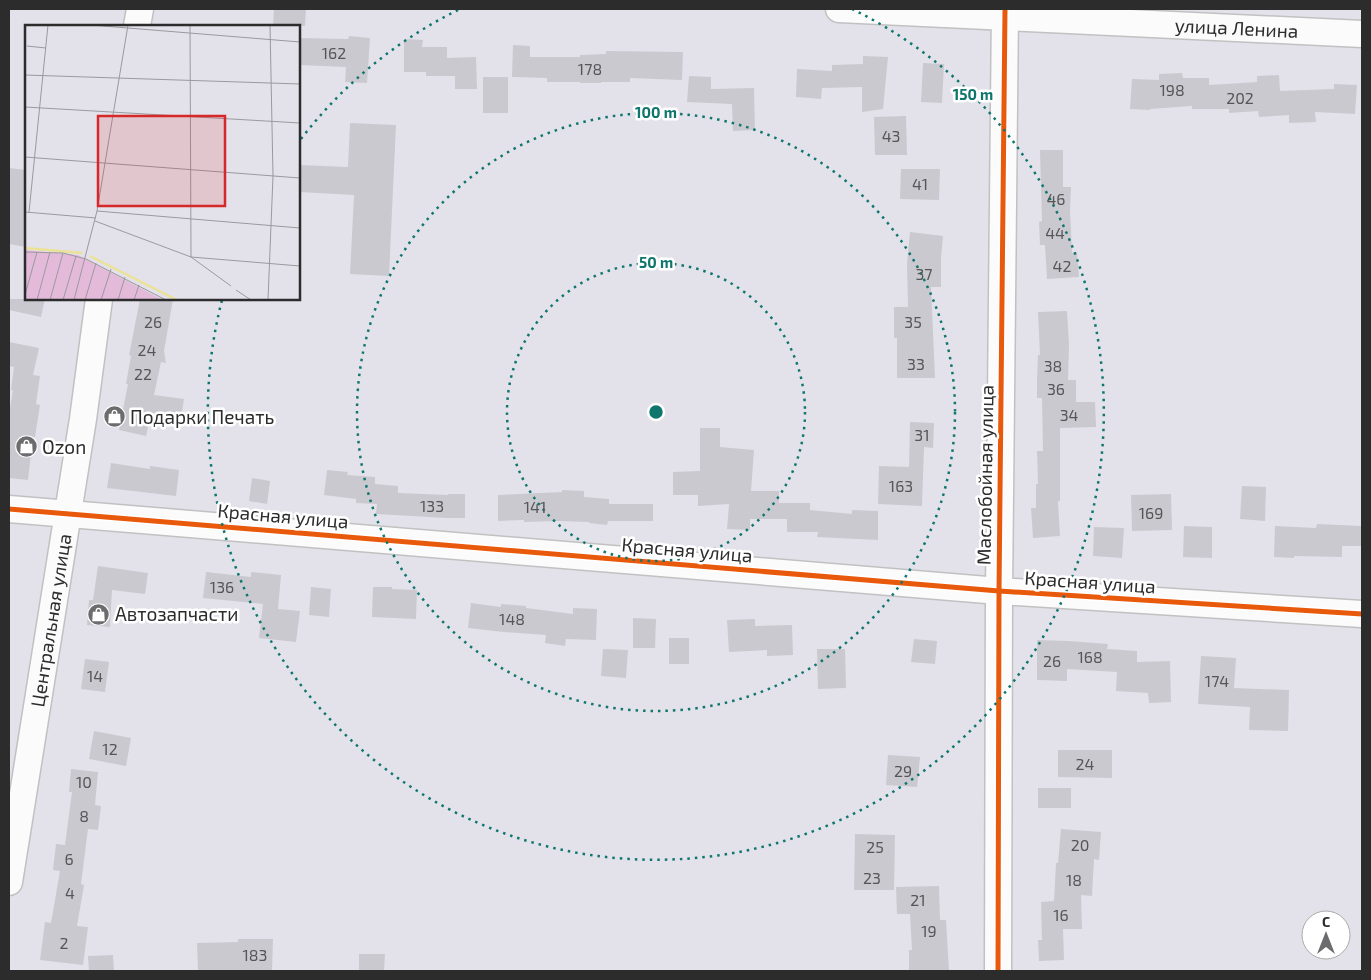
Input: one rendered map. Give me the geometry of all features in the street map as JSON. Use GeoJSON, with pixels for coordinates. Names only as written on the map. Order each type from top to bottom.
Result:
{"type":"FeatureCollection","features":[{"type":"Feature","properties":{"kind":"street"},"geometry":{"type":"LineString","coordinates":[[137,25],[140,9]]}},
{"type":"Feature","properties":{"kind":"street","name":"улица Ленина"},"geometry":{"type":"LineString","coordinates":[[839,9],[1005,13],[1362,34]]}},
{"type":"Feature","properties":{"kind":"street","name":"Маслобойная улица"},"geometry":{"type":"LineString","coordinates":[[998,971],[999,591],[1005,13]]}},
{"type":"Feature","properties":{"kind":"street","name":"Центральная улица"},"geometry":{"type":"LineString","coordinates":[[9,882],[83,418],[100,300]]}},
{"type":"Feature","properties":{"kind":"street","name":"Красная улица"},"geometry":{"type":"LineString","coordinates":[[9,509],[999,591],[1362,614]]}},
{"type":"Feature","properties":{"kind":"building"},"geometry":{"type":"Polygon","coordinates":[[[274,9],[306,9],[305,26],[273,25],[274,9]]]}},
{"type":"Feature","properties":{"kind":"building"},"geometry":{"type":"Polygon","coordinates":[[[349,36],[370,38],[367,83],[345,82],[346,67],[300,65],[300,38],[348,39],[349,36]]]}},
{"type":"Feature","properties":{"kind":"building"},"geometry":{"type":"Polygon","coordinates":[[[404,39],[423,40],[422,47],[447,47],[447,58],[476,57],[477,89],[455,89],[455,76],[426,76],[426,72],[404,72],[404,39]]]}},
{"type":"Feature","properties":{"kind":"building"},"geometry":{"type":"Polygon","coordinates":[[[513,45],[530,46],[530,57],[580,57],[580,55],[606,54],[606,51],[683,52],[682,80],[630,78],[630,82],[580,83],[547,82],[547,78],[512,77],[513,45]]]}},
{"type":"Feature","properties":{"kind":"building"},"geometry":{"type":"Polygon","coordinates":[[[863,56],[888,57],[883,109],[862,112],[862,87],[822,88],[821,99],[796,97],[797,69],[832,71],[832,65],[863,64],[863,56]]]}},
{"type":"Feature","properties":{"kind":"building"},"geometry":{"type":"Polygon","coordinates":[[[923,63],[944,64],[942,103],[921,102],[923,63]]]}},
{"type":"Feature","properties":{"kind":"building"},"geometry":{"type":"Polygon","coordinates":[[[1182,73],[1183,78],[1209,78],[1209,85],[1257,82],[1257,76],[1279,75],[1280,91],[1334,89],[1334,84],[1357,85],[1355,114],[1315,112],[1316,122],[1289,123],[1289,115],[1259,117],[1258,111],[1229,113],[1229,109],[1192,109],[1192,106],[1150,110],[1130,109],[1132,79],[1159,80],[1159,74],[1182,73]]]}},
{"type":"Feature","properties":{"kind":"building"},"geometry":{"type":"Polygon","coordinates":[[[689,76],[711,77],[711,89],[754,88],[755,130],[733,131],[732,104],[687,102],[689,76]]]}},
{"type":"Feature","properties":{"kind":"building"},"geometry":{"type":"Polygon","coordinates":[[[483,77],[508,77],[508,113],[483,113],[483,77]]]}},
{"type":"Feature","properties":{"kind":"building"},"geometry":{"type":"Polygon","coordinates":[[[906,116],[907,155],[875,155],[874,117],[906,116]]]}},
{"type":"Feature","properties":{"kind":"building"},"geometry":{"type":"Polygon","coordinates":[[[350,123],[396,125],[389,276],[350,274],[354,195],[300,192],[300,165],[348,167],[350,123]]]}},
{"type":"Feature","properties":{"kind":"building"},"geometry":{"type":"Polygon","coordinates":[[[1040,150],[1063,150],[1063,187],[1071,187],[1072,253],[1077,252],[1079,277],[1047,279],[1045,245],[1040,245],[1039,222],[1042,221],[1040,150]]]}},
{"type":"Feature","properties":{"kind":"building"},"geometry":{"type":"Polygon","coordinates":[[[9,168],[25,170],[25,247],[9,244],[9,168]]]}},
{"type":"Feature","properties":{"kind":"building"},"geometry":{"type":"Polygon","coordinates":[[[901,169],[940,169],[939,200],[900,199],[901,169]]]}},
{"type":"Feature","properties":{"kind":"building"},"geometry":{"type":"Polygon","coordinates":[[[910,232],[943,236],[941,287],[931,287],[935,378],[897,378],[897,338],[894,338],[894,307],[908,307],[907,264],[910,232]]]}},
{"type":"Feature","properties":{"kind":"building"},"geometry":{"type":"Polygon","coordinates":[[[9,299],[45,300],[41,317],[9,310],[9,299]]]}},
{"type":"Feature","properties":{"kind":"building"},"geometry":{"type":"Polygon","coordinates":[[[140,300],[173,300],[164,351],[166,363],[161,362],[154,395],[184,399],[181,418],[151,413],[146,436],[119,430],[128,384],[126,384],[131,356],[129,355],[140,300]]]}},
{"type":"Feature","properties":{"kind":"building"},"geometry":{"type":"Polygon","coordinates":[[[1067,311],[1069,345],[1068,380],[1076,380],[1076,402],[1095,402],[1096,427],[1060,428],[1060,501],[1058,501],[1060,536],[1033,538],[1031,508],[1036,508],[1036,484],[1038,484],[1037,451],[1043,451],[1042,398],[1037,398],[1038,355],[1040,355],[1038,312],[1067,311]]]}},
{"type":"Feature","properties":{"kind":"building"},"geometry":{"type":"Polygon","coordinates":[[[9,342],[39,348],[33,375],[40,376],[36,404],[40,405],[35,437],[33,437],[28,480],[9,478],[9,415],[14,367],[9,366],[9,342]]]}},
{"type":"Feature","properties":{"kind":"building"},"geometry":{"type":"Polygon","coordinates":[[[910,422],[934,423],[933,448],[924,447],[922,506],[878,504],[879,466],[909,467],[910,422]]]}},
{"type":"Feature","properties":{"kind":"building"},"geometry":{"type":"Polygon","coordinates":[[[700,428],[720,428],[720,447],[754,450],[751,491],[779,491],[779,503],[810,503],[810,510],[852,514],[852,510],[878,511],[878,540],[817,537],[818,532],[787,532],[787,519],[750,519],[750,530],[727,529],[729,504],[698,506],[698,495],[673,495],[673,472],[700,471],[700,428]]]}},
{"type":"Feature","properties":{"kind":"building"},"geometry":{"type":"Polygon","coordinates":[[[111,463],[150,469],[150,466],[179,470],[176,496],[107,488],[111,463]]]}},
{"type":"Feature","properties":{"kind":"building"},"geometry":{"type":"Polygon","coordinates":[[[327,470],[348,472],[347,475],[375,477],[375,484],[398,486],[398,493],[465,494],[465,518],[376,514],[377,504],[356,503],[356,499],[324,495],[327,470]]]}},
{"type":"Feature","properties":{"kind":"building"},"geometry":{"type":"Polygon","coordinates":[[[252,478],[270,481],[267,504],[249,501],[252,478]]]}},
{"type":"Feature","properties":{"kind":"building"},"geometry":{"type":"Polygon","coordinates":[[[1242,486],[1266,487],[1265,521],[1240,519],[1242,486]]]}},
{"type":"Feature","properties":{"kind":"building"},"geometry":{"type":"Polygon","coordinates":[[[562,490],[584,491],[584,497],[609,499],[609,504],[653,504],[653,521],[608,521],[607,525],[589,522],[498,521],[498,495],[562,492],[562,490]]]}},
{"type":"Feature","properties":{"kind":"building"},"geometry":{"type":"Polygon","coordinates":[[[1171,494],[1172,530],[1132,531],[1131,495],[1171,494]]]}},
{"type":"Feature","properties":{"kind":"building"},"geometry":{"type":"Polygon","coordinates":[[[1317,524],[1362,526],[1362,546],[1342,546],[1342,557],[1274,557],[1275,526],[1316,528],[1317,524]]]}},
{"type":"Feature","properties":{"kind":"building"},"geometry":{"type":"Polygon","coordinates":[[[1184,526],[1212,527],[1212,558],[1183,557],[1184,526]]]}},
{"type":"Feature","properties":{"kind":"building"},"geometry":{"type":"Polygon","coordinates":[[[1094,527],[1124,528],[1122,558],[1093,556],[1094,527]]]}},
{"type":"Feature","properties":{"kind":"building"},"geometry":{"type":"Polygon","coordinates":[[[98,566],[148,573],[145,594],[112,590],[110,627],[87,625],[89,600],[93,600],[98,566]]]}},
{"type":"Feature","properties":{"kind":"building"},"geometry":{"type":"Polygon","coordinates":[[[206,572],[251,577],[251,572],[281,575],[278,609],[300,611],[296,642],[259,638],[263,604],[203,598],[206,572]]]}},
{"type":"Feature","properties":{"kind":"building"},"geometry":{"type":"Polygon","coordinates":[[[311,587],[331,589],[329,617],[309,615],[311,587]]]}},
{"type":"Feature","properties":{"kind":"building"},"geometry":{"type":"Polygon","coordinates":[[[373,587],[417,590],[416,619],[372,617],[373,587]]]}},
{"type":"Feature","properties":{"kind":"building"},"geometry":{"type":"Polygon","coordinates":[[[471,603],[501,607],[501,604],[526,606],[526,608],[573,614],[573,608],[597,609],[596,640],[566,639],[565,646],[545,643],[546,635],[468,628],[471,603]]]}},
{"type":"Feature","properties":{"kind":"building"},"geometry":{"type":"Polygon","coordinates":[[[633,618],[656,619],[655,648],[633,648],[633,618]]]}},
{"type":"Feature","properties":{"kind":"building"},"geometry":{"type":"Polygon","coordinates":[[[755,619],[755,626],[792,625],[793,655],[767,656],[767,650],[729,652],[727,620],[755,619]]]}},
{"type":"Feature","properties":{"kind":"building"},"geometry":{"type":"Polygon","coordinates":[[[669,638],[689,638],[689,664],[669,664],[669,638]]]}},
{"type":"Feature","properties":{"kind":"building"},"geometry":{"type":"Polygon","coordinates":[[[914,639],[937,641],[935,664],[911,662],[914,639]]]}},
{"type":"Feature","properties":{"kind":"building"},"geometry":{"type":"Polygon","coordinates":[[[1037,640],[1108,644],[1107,649],[1137,651],[1137,662],[1170,661],[1171,702],[1149,703],[1148,693],[1116,691],[1117,672],[1067,669],[1067,681],[1037,680],[1037,640]]]}},
{"type":"Feature","properties":{"kind":"building"},"geometry":{"type":"Polygon","coordinates":[[[603,649],[628,650],[626,678],[601,676],[603,649]]]}},
{"type":"Feature","properties":{"kind":"building"},"geometry":{"type":"Polygon","coordinates":[[[817,649],[845,649],[846,688],[818,689],[817,649]]]}},
{"type":"Feature","properties":{"kind":"building"},"geometry":{"type":"Polygon","coordinates":[[[1201,656],[1236,658],[1234,688],[1289,690],[1288,731],[1249,730],[1250,707],[1198,704],[1201,656]]]}},
{"type":"Feature","properties":{"kind":"building"},"geometry":{"type":"Polygon","coordinates":[[[85,659],[109,662],[105,692],[81,689],[85,659]]]}},
{"type":"Feature","properties":{"kind":"building"},"geometry":{"type":"Polygon","coordinates":[[[94,731],[131,738],[126,766],[89,759],[94,731]]]}},
{"type":"Feature","properties":{"kind":"building"},"geometry":{"type":"Polygon","coordinates":[[[1058,750],[1112,750],[1112,778],[1058,777],[1058,750]]]}},
{"type":"Feature","properties":{"kind":"building"},"geometry":{"type":"Polygon","coordinates":[[[888,755],[920,757],[917,787],[886,785],[888,755]]]}},
{"type":"Feature","properties":{"kind":"building"},"geometry":{"type":"Polygon","coordinates":[[[71,769],[98,772],[95,805],[101,806],[98,830],[88,829],[81,884],[84,885],[77,926],[88,927],[83,965],[40,960],[45,922],[51,923],[60,871],[53,870],[56,844],[65,845],[72,792],[69,792],[71,769]]]}},
{"type":"Feature","properties":{"kind":"building"},"geometry":{"type":"Polygon","coordinates":[[[1038,788],[1071,788],[1071,808],[1038,808],[1038,788]]]}},
{"type":"Feature","properties":{"kind":"building"},"geometry":{"type":"Polygon","coordinates":[[[1061,829],[1101,832],[1099,860],[1094,859],[1092,896],[1081,895],[1082,929],[1063,929],[1064,960],[1039,961],[1038,940],[1042,940],[1041,902],[1054,901],[1056,863],[1058,863],[1061,829]]]}},
{"type":"Feature","properties":{"kind":"building"},"geometry":{"type":"Polygon","coordinates":[[[855,834],[895,835],[894,890],[854,890],[855,834]]]}},
{"type":"Feature","properties":{"kind":"building"},"geometry":{"type":"Polygon","coordinates":[[[939,886],[940,920],[946,920],[949,971],[909,971],[909,950],[912,950],[910,914],[897,914],[896,887],[939,886]]]}},
{"type":"Feature","properties":{"kind":"building"},"geometry":{"type":"Polygon","coordinates":[[[238,939],[273,939],[272,971],[198,971],[197,943],[238,942],[238,939]]]}},
{"type":"Feature","properties":{"kind":"building"},"geometry":{"type":"Polygon","coordinates":[[[359,954],[385,954],[384,971],[359,971],[359,954]]]}},
{"type":"Feature","properties":{"kind":"building"},"geometry":{"type":"Polygon","coordinates":[[[113,955],[114,971],[89,971],[88,956],[113,955]]]}},
{"type":"Feature","properties":{"kind":"cycle path"},"geometry":{"type":"LineString","coordinates":[[998,971],[999,591],[1005,9]]}},
{"type":"Feature","properties":{"kind":"cycle path"},"geometry":{"type":"LineString","coordinates":[[9,509],[999,591],[1362,614]]}},
{"type":"Feature","properties":{"kind":"place","name":"Подарки Печать"},"geometry":{"type":"Point","coordinates":[114,417]}},
{"type":"Feature","properties":{"kind":"place","name":"Ozon"},"geometry":{"type":"Point","coordinates":[26,447]}},
{"type":"Feature","properties":{"kind":"place","name":"Автозапчасти"},"geometry":{"type":"Point","coordinates":[99,614]}}]}
